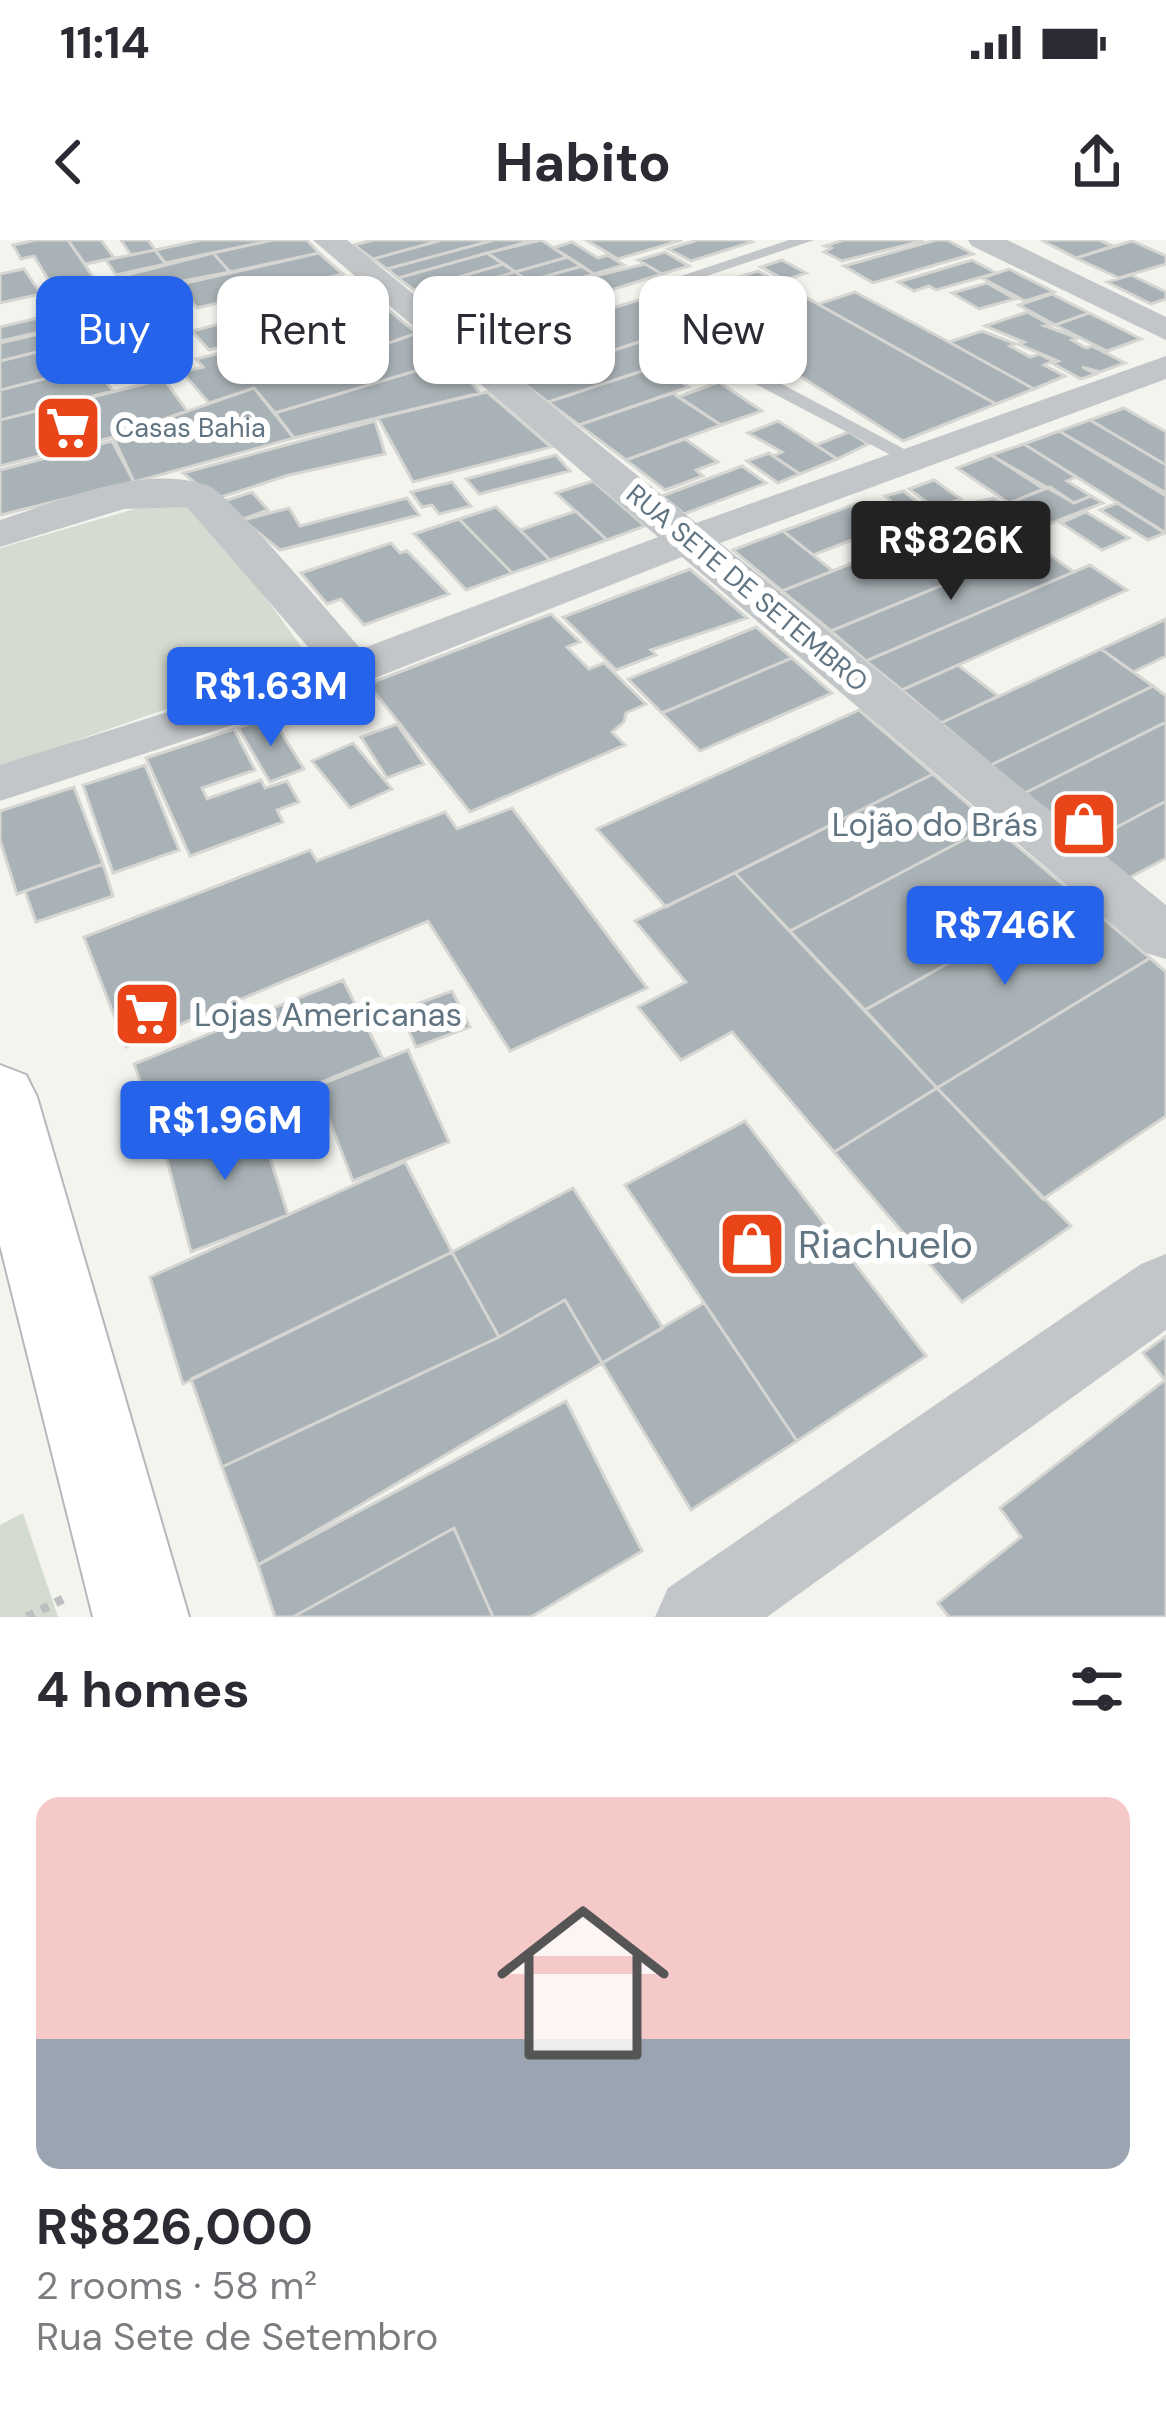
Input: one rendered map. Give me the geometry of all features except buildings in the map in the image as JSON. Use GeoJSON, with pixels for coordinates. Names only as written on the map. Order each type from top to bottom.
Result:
{"type":"FeatureCollection","features":[{"type":"Feature","properties":{"kind":"main road"},"geometry":{"type":"LineString","coordinates":[[0,1097],[141,1617]]}},
{"type":"Feature","properties":{"kind":"street","name":"RUA SETE DE SETEMBRO"},"geometry":{"type":"LineString","coordinates":[[328,240],[1166,937]]}},
{"type":"Feature","properties":{"kind":"street"},"geometry":{"type":"LineString","coordinates":[[983,240],[1166,330]]}},
{"type":"Feature","properties":{"kind":"street"},"geometry":{"type":"LineString","coordinates":[[0,783],[353,669],[689,540],[1166,367]]}},
{"type":"Feature","properties":{"kind":"street"},"geometry":{"type":"LineString","coordinates":[[0,534],[111,500],[156,492],[200,496],[353,669]]}},
{"type":"Feature","properties":{"kind":"street"},"geometry":{"type":"LineString","coordinates":[[698,1617],[1166,1288]]}},
{"type":"Feature","properties":{"kind":"lane"},"geometry":{"type":"LineString","coordinates":[[690,276],[806,240]]}},
{"type":"Feature","properties":{"kind":"lane"},"geometry":{"type":"LineString","coordinates":[[768,384],[913,459]]}},
{"type":"Feature","properties":{"kind":"shaded area"},"geometry":{"type":"Polygon","coordinates":[[[190,493],[310,659],[0,767],[0,548],[190,493]]]}},
{"type":"Feature","properties":{"kind":"shaded area"},"geometry":{"type":"Polygon","coordinates":[[[23,1513],[58,1617],[0,1617],[0,1525],[23,1513]]]}},
{"type":"Feature","properties":{"kind":"place","name":"Casas Bahia"},"geometry":{"type":"Point","coordinates":[68,428]}},
{"type":"Feature","properties":{"kind":"place","name":"Lojão do Brás"},"geometry":{"type":"Point","coordinates":[1084,824]}},
{"type":"Feature","properties":{"kind":"place","name":"Lojas Americanas"},"geometry":{"type":"Point","coordinates":[147,1014]}},
{"type":"Feature","properties":{"kind":"place","name":"Riachuelo"},"geometry":{"type":"Point","coordinates":[752,1244]}}]}
